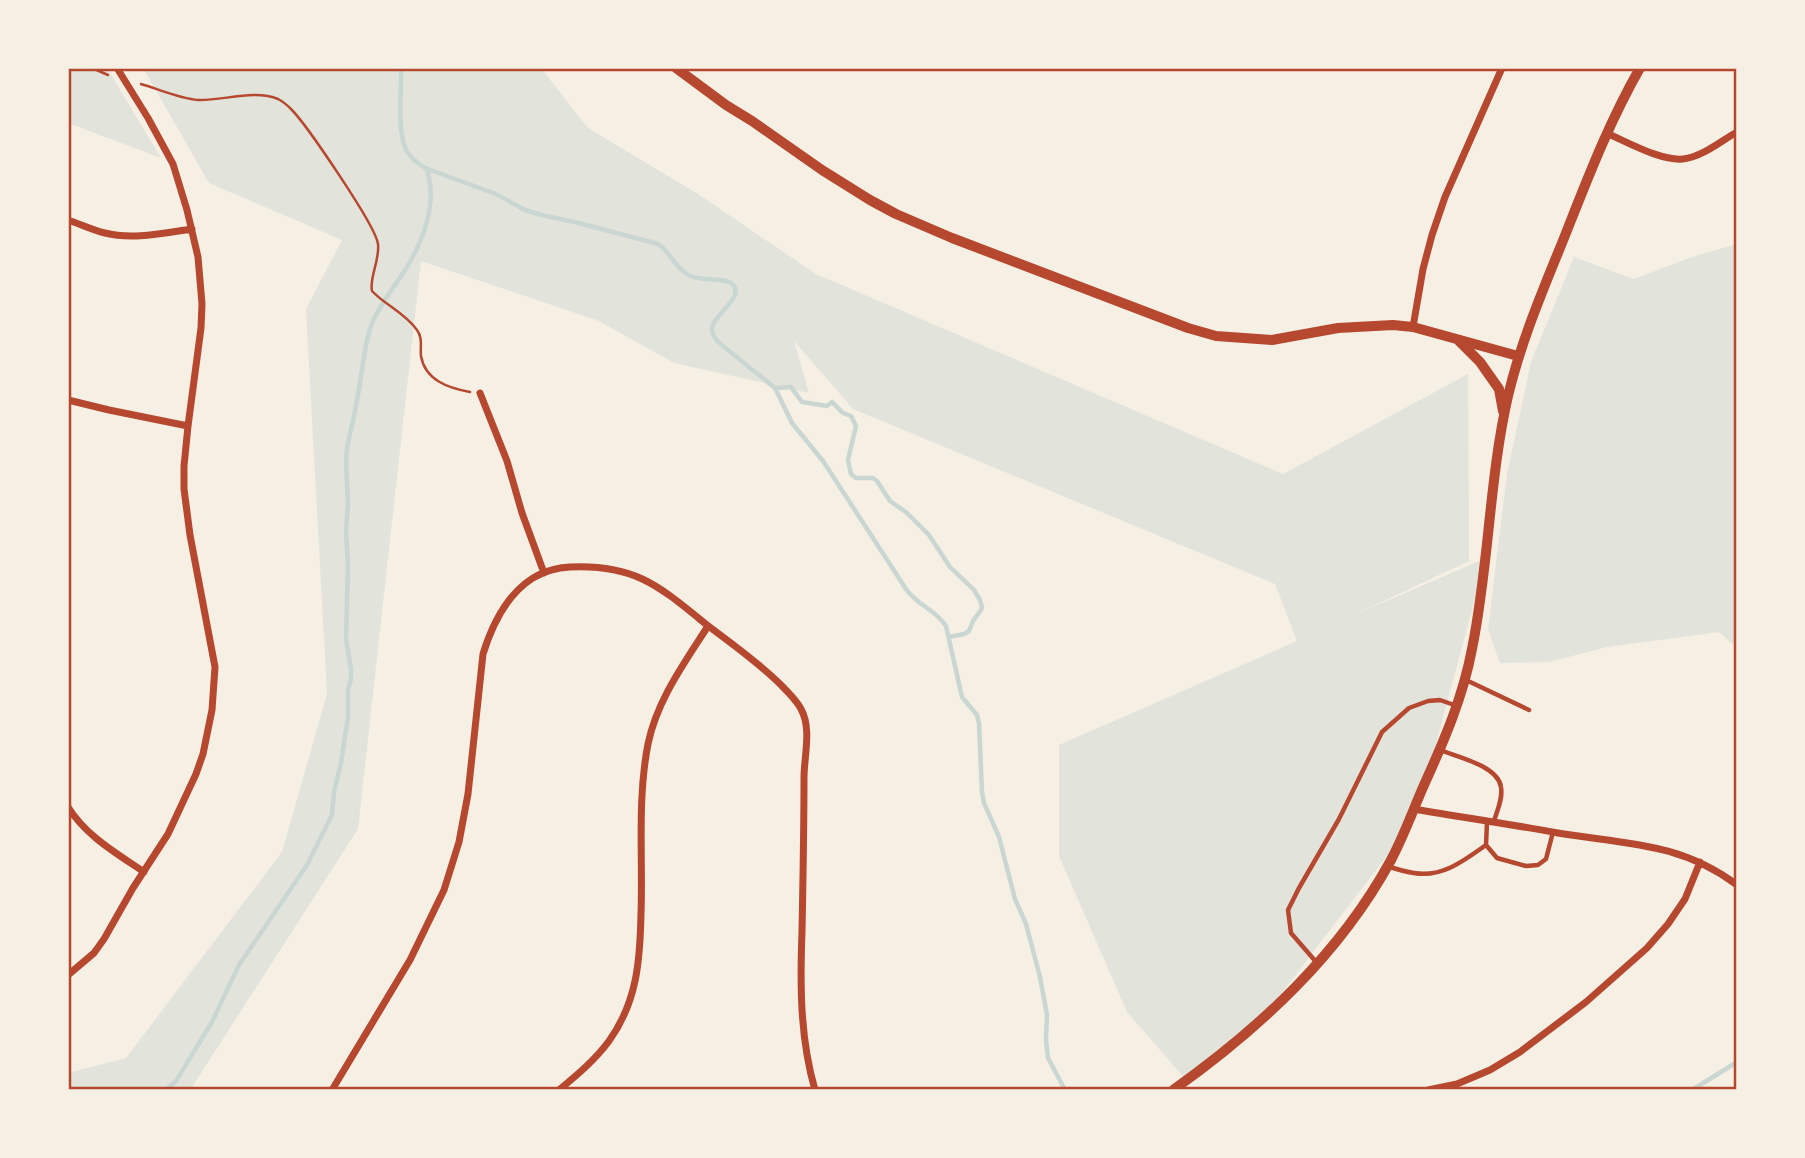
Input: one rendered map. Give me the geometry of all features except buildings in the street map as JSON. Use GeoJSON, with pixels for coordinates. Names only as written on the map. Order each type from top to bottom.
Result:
{"type":"FeatureCollection","features":[{"type":"Feature","properties":{"kind":"street"},"geometry":{"type":"LineString","coordinates":[[68,975],[94,953],[104,939],[173,824],[203,754],[212,710],[215,667],[186,512],[184,466],[201,328],[198,257],[173,164],[117,68]]}},
{"type":"Feature","properties":{"kind":"street"},"geometry":{"type":"LineString","coordinates":[[677,68],[822,170],[896,214],[951,238],[1188,328],[1216,336],[1272,340],[1338,328],[1393,325],[1413,327],[1518,356]]}},
{"type":"Feature","properties":{"kind":"street"},"geometry":{"type":"LineString","coordinates":[[1413,327],[1426,252],[1438,216],[1502,68]]}},
{"type":"Feature","properties":{"kind":"street"},"geometry":{"type":"LineString","coordinates":[[1173,1090],[1250,1031],[1302,981],[1352,920],[1387,866],[1440,750],[1458,706],[1465,680],[1478,616],[1504,415],[1518,356],[1539,296],[1606,133],[1640,68]]}},
{"type":"Feature","properties":{"kind":"street"},"geometry":{"type":"LineString","coordinates":[[1606,133],[1665,158],[1684,159],[1699,154],[1737,132]]}},
{"type":"Feature","properties":{"kind":"street"},"geometry":{"type":"LineString","coordinates":[[68,220],[105,233],[123,236],[192,229]]}},
{"type":"Feature","properties":{"kind":"street"},"geometry":{"type":"LineString","coordinates":[[1455,338],[1480,362],[1499,388],[1504,415]]}},
{"type":"Feature","properties":{"kind":"street"},"geometry":{"type":"LineString","coordinates":[[480,393],[507,461],[522,513],[544,572]]}},
{"type":"Feature","properties":{"kind":"street"},"geometry":{"type":"LineString","coordinates":[[68,400],[188,426]]}},
{"type":"Feature","properties":{"kind":"street"},"geometry":{"type":"LineString","coordinates":[[332,1090],[410,960],[444,890],[459,842],[468,794],[483,654],[494,624],[508,600],[523,585],[556,567],[572,566],[610,568],[629,572],[648,581],[741,650],[774,678],[802,710],[807,731],[802,1003],[810,1072],[815,1090]]}},
{"type":"Feature","properties":{"kind":"street"},"geometry":{"type":"LineString","coordinates":[[559,1090],[594,1059],[608,1042],[620,1023],[635,984],[639,966],[642,888],[642,794],[649,741],[670,687],[708,626]]}},
{"type":"Feature","properties":{"kind":"street"},"geometry":{"type":"LineString","coordinates":[[68,807],[99,841],[144,872]]}},
{"type":"Feature","properties":{"kind":"street"},"geometry":{"type":"LineString","coordinates":[[1413,808],[1674,851],[1717,870],[1737,885]]}},
{"type":"Feature","properties":{"kind":"street"},"geometry":{"type":"LineString","coordinates":[[1428,1090],[1457,1084],[1490,1070],[1520,1052],[1586,1002],[1647,948],[1663,930],[1685,899],[1700,862]]}},
{"type":"Feature","properties":{"kind":"lane"},"geometry":{"type":"LineString","coordinates":[[1465,680],[1529,710]]}},
{"type":"Feature","properties":{"kind":"lane"},"geometry":{"type":"LineString","coordinates":[[1317,963],[1291,933],[1288,910],[1339,818],[1382,732],[1409,708],[1428,701],[1440,700],[1458,706]]}},
{"type":"Feature","properties":{"kind":"lane"},"geometry":{"type":"LineString","coordinates":[[1387,866],[1417,874],[1435,874],[1460,863],[1486,845],[1490,821],[1501,801],[1502,786],[1496,775],[1485,767],[1440,750]]}},
{"type":"Feature","properties":{"kind":"lane"},"geometry":{"type":"LineString","coordinates":[[1486,845],[1497,858],[1526,866],[1538,865],[1546,859],[1553,832]]}},
{"type":"Feature","properties":{"kind":"path"},"geometry":{"type":"LineString","coordinates":[[124,79],[196,100],[256,95],[278,99],[290,108],[312,135],[366,218],[378,242],[376,267],[370,284],[372,291],[417,330],[421,339],[421,355],[425,369],[435,379],[452,388],[480,393]]}},
{"type":"Feature","properties":{"kind":"shaded area"},"geometry":{"type":"Polygon","coordinates":[[[68,68],[107,68],[161,158],[68,123],[68,68]]]}},
{"type":"Feature","properties":{"kind":"shaded area"},"geometry":{"type":"Polygon","coordinates":[[[143,68],[541,68],[588,128],[698,194],[816,274],[1283,474],[1468,374],[1469,561],[1354,615],[1486,558],[1416,818],[1254,1029],[1187,1081],[1127,1012],[1059,856],[1059,745],[1297,641],[1275,584],[853,409],[794,341],[809,393],[674,363],[599,321],[421,261],[358,829],[192,1087],[183,1090],[68,1090],[68,1073],[126,1058],[282,852],[327,694],[306,309],[342,240],[209,183],[143,68]]]}},
{"type":"Feature","properties":{"kind":"shaded area"},"geometry":{"type":"Polygon","coordinates":[[[1737,244],[1737,648],[1719,632],[1607,647],[1549,662],[1500,663],[1488,629],[1507,474],[1531,362],[1574,257],[1634,279],[1692,257],[1737,244]]]}},
{"type":"Feature","properties":{"kind":"waterway"},"geometry":{"type":"LineString","coordinates":[[401,68],[401,125],[404,146],[425,168],[496,194],[525,210],[658,244],[688,275],[727,281],[735,288],[733,299],[714,322],[712,330],[718,342],[775,388],[792,423],[823,461],[906,589],[946,626],[962,697],[977,715],[979,723],[984,803],[999,837],[1040,977],[1047,1015],[1048,1058],[1065,1090]]}},
{"type":"Feature","properties":{"kind":"waterway"},"geometry":{"type":"LineString","coordinates":[[166,1090],[176,1081],[212,1022],[239,965],[307,865],[332,815],[348,717],[348,690],[351,679],[346,639],[347,448],[371,326],[382,304],[412,259],[427,221],[431,194],[426,168]]}},
{"type":"Feature","properties":{"kind":"waterway"},"geometry":{"type":"LineString","coordinates":[[775,388],[791,387],[802,402],[827,406],[832,402],[843,413],[851,416],[856,426],[848,460],[851,474],[856,478],[873,478],[877,481],[890,501],[907,513],[929,535],[950,567],[974,590],[980,600],[981,610],[969,631],[949,637]]}},
{"type":"Feature","properties":{"kind":"waterway"},"geometry":{"type":"LineString","coordinates":[[1692,1090],[1737,1062]]}}]}
